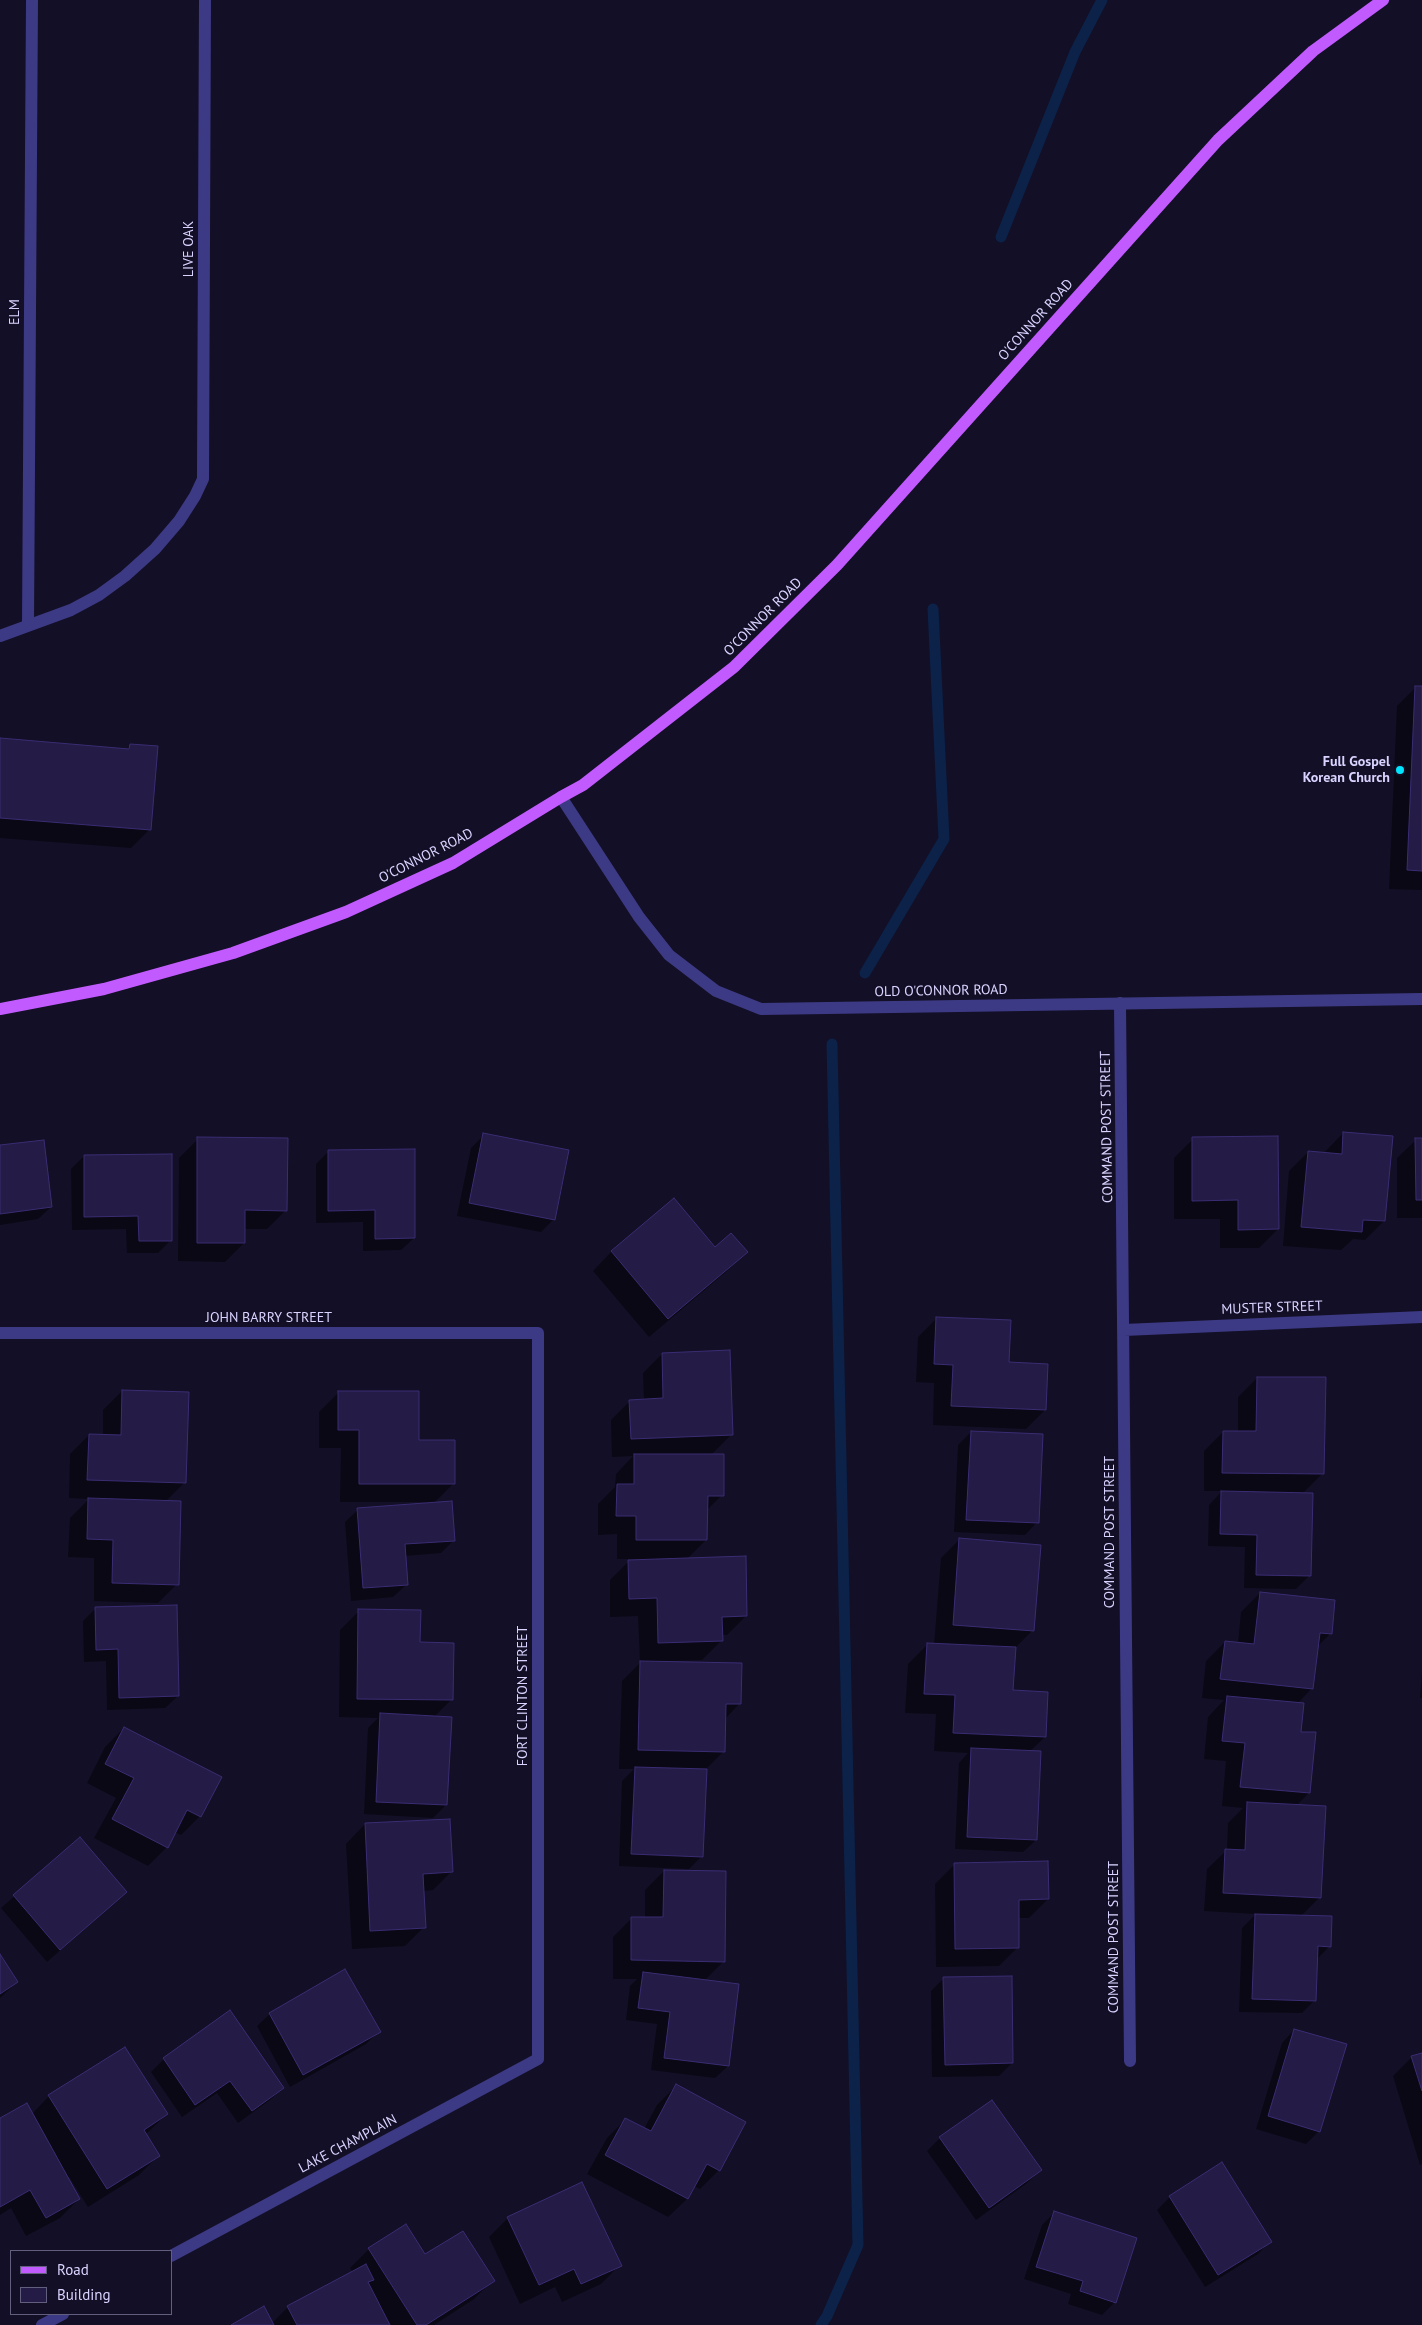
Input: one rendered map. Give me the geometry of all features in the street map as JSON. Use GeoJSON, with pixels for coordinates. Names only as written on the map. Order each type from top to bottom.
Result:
{"type":"FeatureCollection","features":[{"type":"Feature","properties":{"kind":"main road","name":"O'CONNOR ROAD"},"geometry":{"type":"LineString","coordinates":[[0,1009],[104,989],[232,953],[346,912],[453,863],[584,785],[734,667],[837,565],[1218,140],[1313,50],[1383,0]]}},
{"type":"Feature","properties":{"kind":"street","name":"ELM"},"geometry":{"type":"LineString","coordinates":[[28,624],[32,0]]}},
{"type":"Feature","properties":{"kind":"street","name":"LIVE OAK"},"geometry":{"type":"LineString","coordinates":[[0,636],[28,624],[71,610],[99,595],[125,576],[155,549],[179,521],[196,496],[203,479],[205,0]]}},
{"type":"Feature","properties":{"kind":"street","name":"OLD O'CONNOR ROAD"},"geometry":{"type":"LineString","coordinates":[[561,797],[639,916],[669,955],[716,991],[761,1009],[1422,999]]}},
{"type":"Feature","properties":{"kind":"street","name":"COMMAND POST STREET"},"geometry":{"type":"LineString","coordinates":[[1120,1003],[1130,2061]]}},
{"type":"Feature","properties":{"kind":"street","name":"MUSTER STREET"},"geometry":{"type":"LineString","coordinates":[[1124,1330],[1422,1317]]}},
{"type":"Feature","properties":{"kind":"street","name":"JOHN BARRY STREET"},"geometry":{"type":"LineString","coordinates":[[0,1333],[538,1333]]}},
{"type":"Feature","properties":{"kind":"street","name":"FORT CLINTON STREET"},"geometry":{"type":"LineString","coordinates":[[538,1333],[538,2059]]}},
{"type":"Feature","properties":{"kind":"street","name":"LAKE CHAMPLAIN"},"geometry":{"type":"LineString","coordinates":[[172,2255],[538,2059]]}},
{"type":"Feature","properties":{"kind":"street"},"geometry":{"type":"LineString","coordinates":[[42,2325],[61,2315]]}},
{"type":"Feature","properties":{"kind":"building"},"geometry":{"type":"Polygon","coordinates":[[[1415,686],[1422,686],[1422,871],[1407,870],[1415,686]]]}},
{"type":"Feature","properties":{"kind":"building"},"geometry":{"type":"Polygon","coordinates":[[[0,738],[129,749],[130,744],[158,746],[151,830],[0,818],[0,738]]]}},
{"type":"Feature","properties":{"kind":"building"},"geometry":{"type":"Polygon","coordinates":[[[1343,1132],[1393,1136],[1385,1221],[1363,1220],[1362,1232],[1301,1227],[1308,1151],[1342,1154],[1343,1132]]]}},
{"type":"Feature","properties":{"kind":"building"},"geometry":{"type":"Polygon","coordinates":[[[483,1133],[569,1150],[555,1220],[469,1203],[483,1133]]]}},
{"type":"Feature","properties":{"kind":"building"},"geometry":{"type":"Polygon","coordinates":[[[1278,1136],[1279,1229],[1238,1230],[1238,1200],[1192,1201],[1192,1137],[1278,1136]]]}},
{"type":"Feature","properties":{"kind":"building"},"geometry":{"type":"Polygon","coordinates":[[[197,1137],[288,1138],[287,1211],[245,1210],[245,1243],[197,1243],[197,1137]]]}},
{"type":"Feature","properties":{"kind":"building"},"geometry":{"type":"Polygon","coordinates":[[[1415,1138],[1422,1138],[1422,1200],[1416,1200],[1415,1138]]]}},
{"type":"Feature","properties":{"kind":"building"},"geometry":{"type":"Polygon","coordinates":[[[44,1140],[52,1207],[0,1214],[0,1145],[44,1140]]]}},
{"type":"Feature","properties":{"kind":"building"},"geometry":{"type":"Polygon","coordinates":[[[415,1149],[415,1238],[375,1239],[375,1210],[328,1211],[328,1150],[415,1149]]]}},
{"type":"Feature","properties":{"kind":"building"},"geometry":{"type":"Polygon","coordinates":[[[172,1154],[172,1241],[139,1241],[138,1216],[84,1217],[84,1155],[172,1154]]]}},
{"type":"Feature","properties":{"kind":"building"},"geometry":{"type":"Polygon","coordinates":[[[674,1198],[715,1247],[731,1233],[748,1252],[668,1319],[611,1251],[674,1198]]]}},
{"type":"Feature","properties":{"kind":"building"},"geometry":{"type":"Polygon","coordinates":[[[936,1317],[1011,1320],[1009,1362],[1048,1364],[1046,1410],[951,1406],[953,1365],[934,1364],[936,1317]]]}},
{"type":"Feature","properties":{"kind":"building"},"geometry":{"type":"Polygon","coordinates":[[[730,1350],[733,1435],[631,1439],[629,1400],[663,1398],[662,1353],[730,1350]]]}},
{"type":"Feature","properties":{"kind":"building"},"geometry":{"type":"Polygon","coordinates":[[[1257,1377],[1326,1377],[1324,1474],[1222,1473],[1223,1431],[1256,1431],[1257,1377]]]}},
{"type":"Feature","properties":{"kind":"building"},"geometry":{"type":"Polygon","coordinates":[[[122,1390],[189,1392],[186,1483],[87,1480],[89,1434],[121,1435],[122,1390]]]}},
{"type":"Feature","properties":{"kind":"building"},"geometry":{"type":"Polygon","coordinates":[[[338,1391],[419,1391],[419,1440],[455,1440],[455,1484],[359,1484],[359,1430],[338,1430],[338,1391]]]}},
{"type":"Feature","properties":{"kind":"building"},"geometry":{"type":"Polygon","coordinates":[[[971,1431],[1043,1434],[1039,1523],[966,1520],[971,1431]]]}},
{"type":"Feature","properties":{"kind":"building"},"geometry":{"type":"Polygon","coordinates":[[[634,1454],[724,1454],[724,1496],[708,1496],[707,1540],[636,1540],[636,1516],[616,1516],[617,1484],[634,1484],[634,1454]]]}},
{"type":"Feature","properties":{"kind":"building"},"geometry":{"type":"Polygon","coordinates":[[[1221,1491],[1313,1493],[1311,1576],[1256,1575],[1257,1535],[1220,1534],[1221,1491]]]}},
{"type":"Feature","properties":{"kind":"building"},"geometry":{"type":"Polygon","coordinates":[[[88,1498],[181,1501],[179,1585],[112,1583],[113,1540],[87,1539],[88,1498]]]}},
{"type":"Feature","properties":{"kind":"building"},"geometry":{"type":"Polygon","coordinates":[[[452,1501],[455,1541],[405,1544],[408,1585],[363,1588],[357,1508],[452,1501]]]}},
{"type":"Feature","properties":{"kind":"building"},"geometry":{"type":"Polygon","coordinates":[[[959,1538],[1041,1545],[1034,1631],[953,1625],[959,1538]]]}},
{"type":"Feature","properties":{"kind":"building"},"geometry":{"type":"Polygon","coordinates":[[[746,1556],[747,1616],[722,1617],[723,1641],[658,1643],[657,1598],[629,1599],[628,1560],[746,1556]]]}},
{"type":"Feature","properties":{"kind":"building"},"geometry":{"type":"Polygon","coordinates":[[[1260,1592],[1335,1600],[1332,1634],[1320,1633],[1313,1689],[1220,1679],[1225,1641],[1254,1644],[1260,1592]]]}},
{"type":"Feature","properties":{"kind":"building"},"geometry":{"type":"Polygon","coordinates":[[[177,1605],[179,1696],[119,1698],[118,1649],[96,1650],[95,1607],[177,1605]]]}},
{"type":"Feature","properties":{"kind":"building"},"geometry":{"type":"Polygon","coordinates":[[[358,1609],[421,1610],[420,1642],[454,1643],[453,1700],[357,1699],[358,1609]]]}},
{"type":"Feature","properties":{"kind":"building"},"geometry":{"type":"Polygon","coordinates":[[[927,1643],[1016,1647],[1013,1690],[1048,1692],[1046,1737],[953,1733],[955,1695],[924,1694],[927,1643]]]}},
{"type":"Feature","properties":{"kind":"building"},"geometry":{"type":"Polygon","coordinates":[[[640,1661],[742,1663],[741,1704],[726,1704],[725,1752],[638,1750],[640,1661]]]}},
{"type":"Feature","properties":{"kind":"building"},"geometry":{"type":"Polygon","coordinates":[[[1227,1696],[1304,1703],[1301,1732],[1316,1732],[1310,1793],[1240,1787],[1245,1743],[1222,1741],[1227,1696]]]}},
{"type":"Feature","properties":{"kind":"building"},"geometry":{"type":"Polygon","coordinates":[[[380,1713],[452,1717],[447,1805],[376,1802],[380,1713]]]}},
{"type":"Feature","properties":{"kind":"building"},"geometry":{"type":"Polygon","coordinates":[[[124,1727],[222,1777],[201,1817],[187,1810],[168,1848],[112,1819],[134,1778],[105,1764],[124,1727]]]}},
{"type":"Feature","properties":{"kind":"building"},"geometry":{"type":"Polygon","coordinates":[[[971,1748],[1041,1751],[1037,1840],[967,1837],[971,1748]]]}},
{"type":"Feature","properties":{"kind":"building"},"geometry":{"type":"Polygon","coordinates":[[[635,1767],[707,1769],[703,1857],[631,1854],[635,1767]]]}},
{"type":"Feature","properties":{"kind":"building"},"geometry":{"type":"Polygon","coordinates":[[[1247,1802],[1326,1806],[1321,1898],[1223,1893],[1225,1849],[1245,1850],[1247,1802]]]}},
{"type":"Feature","properties":{"kind":"building"},"geometry":{"type":"Polygon","coordinates":[[[450,1819],[453,1872],[423,1874],[426,1928],[370,1931],[365,1823],[450,1819]]]}},
{"type":"Feature","properties":{"kind":"building"},"geometry":{"type":"Polygon","coordinates":[[[80,1837],[127,1892],[60,1950],[13,1895],[80,1837]]]}},
{"type":"Feature","properties":{"kind":"building"},"geometry":{"type":"Polygon","coordinates":[[[1048,1861],[1049,1899],[1019,1900],[1019,1948],[955,1949],[954,1863],[1048,1861]]]}},
{"type":"Feature","properties":{"kind":"building"},"geometry":{"type":"Polygon","coordinates":[[[664,1870],[726,1871],[725,1962],[631,1960],[631,1917],[663,1917],[664,1870]]]}},
{"type":"Feature","properties":{"kind":"building"},"geometry":{"type":"Polygon","coordinates":[[[1255,1914],[1332,1916],[1331,1947],[1318,1946],[1316,2001],[1252,1999],[1255,1914]]]}},
{"type":"Feature","properties":{"kind":"building"},"geometry":{"type":"Polygon","coordinates":[[[0,1954],[18,1982],[0,1994],[0,1954]]]}},
{"type":"Feature","properties":{"kind":"building"},"geometry":{"type":"Polygon","coordinates":[[[345,1969],[381,2032],[303,2075],[269,2013],[345,1969]]]}},
{"type":"Feature","properties":{"kind":"building"},"geometry":{"type":"Polygon","coordinates":[[[643,1972],[739,1984],[729,2066],[664,2058],[670,2012],[638,2008],[643,1972]]]}},
{"type":"Feature","properties":{"kind":"building"},"geometry":{"type":"Polygon","coordinates":[[[1012,1976],[1013,2063],[945,2065],[943,1977],[1012,1976]]]}},
{"type":"Feature","properties":{"kind":"building"},"geometry":{"type":"Polygon","coordinates":[[[230,2010],[284,2088],[252,2111],[230,2081],[195,2105],[163,2058],[230,2010]]]}},
{"type":"Feature","properties":{"kind":"building"},"geometry":{"type":"Polygon","coordinates":[[[1294,2029],[1347,2044],[1320,2132],[1268,2116],[1294,2029]]]}},
{"type":"Feature","properties":{"kind":"building"},"geometry":{"type":"Polygon","coordinates":[[[125,2047],[168,2114],[144,2130],[160,2156],[107,2189],[48,2095],[125,2047]]]}},
{"type":"Feature","properties":{"kind":"building"},"geometry":{"type":"Polygon","coordinates":[[[1422,2053],[1422,2091],[1411,2056],[1422,2053]]]}},
{"type":"Feature","properties":{"kind":"building"},"geometry":{"type":"Polygon","coordinates":[[[676,2084],[746,2122],[720,2171],[707,2164],[688,2199],[605,2155],[625,2118],[651,2131],[676,2084]]]}},
{"type":"Feature","properties":{"kind":"building"},"geometry":{"type":"Polygon","coordinates":[[[992,2100],[1042,2170],[989,2208],[939,2137],[992,2100]]]}},
{"type":"Feature","properties":{"kind":"building"},"geometry":{"type":"Polygon","coordinates":[[[27,2103],[80,2199],[46,2218],[30,2190],[0,2207],[0,2118],[27,2103]]]}},
{"type":"Feature","properties":{"kind":"building"},"geometry":{"type":"Polygon","coordinates":[[[1222,2162],[1272,2242],[1218,2275],[1169,2196],[1222,2162]]]}},
{"type":"Feature","properties":{"kind":"building"},"geometry":{"type":"Polygon","coordinates":[[[582,2182],[622,2266],[581,2284],[574,2269],[539,2285],[507,2217],[582,2182]]]}},
{"type":"Feature","properties":{"kind":"building"},"geometry":{"type":"Polygon","coordinates":[[[1054,2211],[1137,2238],[1116,2303],[1080,2291],[1083,2281],[1036,2267],[1054,2211]]]}},
{"type":"Feature","properties":{"kind":"building"},"geometry":{"type":"Polygon","coordinates":[[[406,2224],[425,2254],[463,2231],[495,2281],[426,2325],[417,2325],[368,2248],[406,2224]]]}},
{"type":"Feature","properties":{"kind":"building"},"geometry":{"type":"Polygon","coordinates":[[[366,2264],[374,2280],[368,2282],[390,2325],[297,2325],[287,2306],[366,2264]]]}},
{"type":"Feature","properties":{"kind":"building"},"geometry":{"type":"Polygon","coordinates":[[[264,2306],[274,2325],[231,2325],[264,2306]]]}},
{"type":"Feature","properties":{"kind":"waterway"},"geometry":{"type":"LineString","coordinates":[[1001,237],[1075,52],[1102,0]]}},
{"type":"Feature","properties":{"kind":"waterway"},"geometry":{"type":"LineString","coordinates":[[865,973],[944,839],[933,609]]}},
{"type":"Feature","properties":{"kind":"waterway"},"geometry":{"type":"LineString","coordinates":[[821,2325],[827,2316],[858,2245],[832,1044]]}},
{"type":"Feature","properties":{"kind":"place","name":"Full Gospel Korean Church"},"geometry":{"type":"Point","coordinates":[1400,770]}}]}
